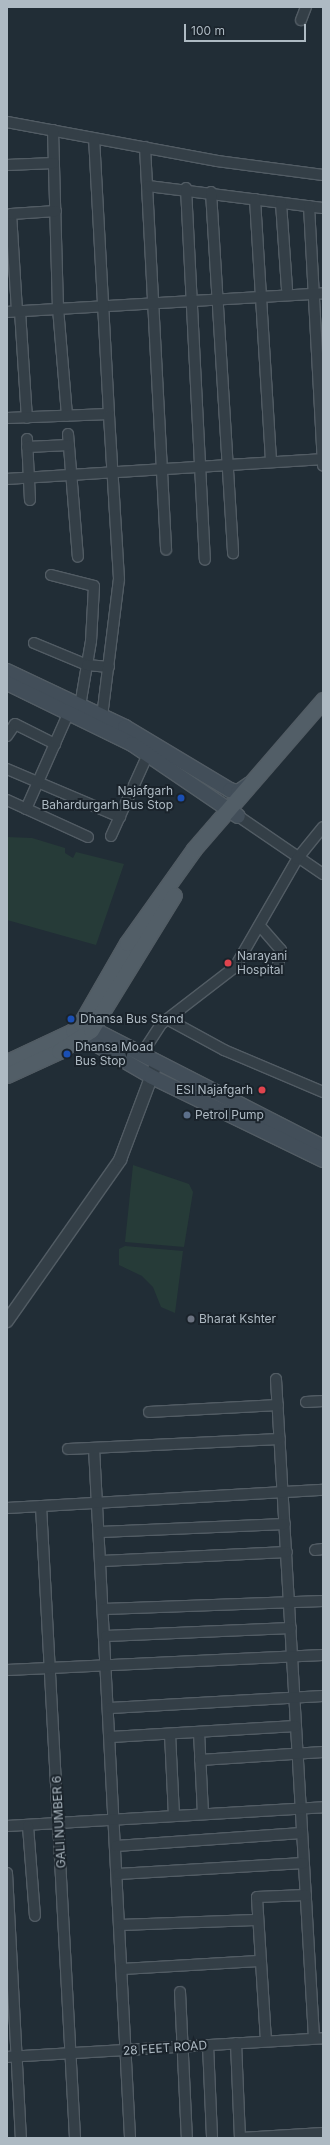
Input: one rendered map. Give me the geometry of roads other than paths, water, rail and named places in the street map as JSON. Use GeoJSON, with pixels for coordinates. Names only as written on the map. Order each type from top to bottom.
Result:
{"type":"FeatureCollection","features":[{"type":"Feature","properties":{"kind":"main road"},"geometry":{"type":"LineString","coordinates":[[7,671],[74,709],[148,754],[234,813]]}},
{"type":"Feature","properties":{"kind":"main road"},"geometry":{"type":"LineString","coordinates":[[7,684],[74,709],[102,717],[230,790],[238,792],[262,774]]}},
{"type":"Feature","properties":{"kind":"main road"},"geometry":{"type":"LineString","coordinates":[[234,813],[242,798],[323,700]]}},
{"type":"Feature","properties":{"kind":"main road"},"geometry":{"type":"LineString","coordinates":[[7,1075],[81,1030],[127,943],[194,849],[234,813],[277,769],[323,716]]}},
{"type":"Feature","properties":{"kind":"main road"},"geometry":{"type":"LineString","coordinates":[[81,1030],[154,1071],[323,1160]]}},
{"type":"Feature","properties":{"kind":"main road"},"geometry":{"type":"LineString","coordinates":[[7,1062],[81,1030],[140,1055],[154,1071],[323,1146]]}},
{"type":"Feature","properties":{"kind":"street"},"geometry":{"type":"LineString","coordinates":[[301,20],[306,7]]}},
{"type":"Feature","properties":{"kind":"street"},"geometry":{"type":"LineString","coordinates":[[7,122],[94,139],[323,175]]}},
{"type":"Feature","properties":{"kind":"street"},"geometry":{"type":"LineString","coordinates":[[54,130],[58,308],[67,416]]}},
{"type":"Feature","properties":{"kind":"street"},"geometry":{"type":"LineString","coordinates":[[94,139],[109,414],[116,472],[119,579],[110,667],[102,717]]}},
{"type":"Feature","properties":{"kind":"street"},"geometry":{"type":"LineString","coordinates":[[145,147],[166,549]]}},
{"type":"Feature","properties":{"kind":"street"},"geometry":{"type":"LineString","coordinates":[[7,165],[54,163]]}},
{"type":"Feature","properties":{"kind":"street"},"geometry":{"type":"LineString","coordinates":[[148,186],[186,188],[323,208]]}},
{"type":"Feature","properties":{"kind":"street"},"geometry":{"type":"LineString","coordinates":[[186,188],[205,560]]}},
{"type":"Feature","properties":{"kind":"street"},"geometry":{"type":"LineString","coordinates":[[211,192],[216,298],[229,465],[233,553]]}},
{"type":"Feature","properties":{"kind":"street"},"geometry":{"type":"LineString","coordinates":[[255,199],[271,462]]}},
{"type":"Feature","properties":{"kind":"street"},"geometry":{"type":"LineString","coordinates":[[281,203],[287,289]]}},
{"type":"Feature","properties":{"kind":"street"},"geometry":{"type":"LineString","coordinates":[[309,206],[318,293],[323,466]]}},
{"type":"Feature","properties":{"kind":"street"},"geometry":{"type":"LineString","coordinates":[[27,418],[15,312],[11,214],[56,211]]}},
{"type":"Feature","properties":{"kind":"street"},"geometry":{"type":"LineString","coordinates":[[15,312],[102,305],[318,293]]}},
{"type":"Feature","properties":{"kind":"street"},"geometry":{"type":"LineString","coordinates":[[7,418],[109,414]]}},
{"type":"Feature","properties":{"kind":"street"},"geometry":{"type":"LineString","coordinates":[[30,500],[27,443],[69,440],[78,557]]}},
{"type":"Feature","properties":{"kind":"street"},"geometry":{"type":"LineString","coordinates":[[7,479],[323,459]]}},
{"type":"Feature","properties":{"kind":"street"},"geometry":{"type":"LineString","coordinates":[[26,809],[55,744],[74,709],[87,664],[94,586],[51,575]]}},
{"type":"Feature","properties":{"kind":"street"},"geometry":{"type":"LineString","coordinates":[[34,643],[87,664],[110,667]]}},
{"type":"Feature","properties":{"kind":"street"},"geometry":{"type":"LineString","coordinates":[[7,736],[15,724],[55,744]]}},
{"type":"Feature","properties":{"kind":"street"},"geometry":{"type":"LineString","coordinates":[[111,836],[148,754]]}},
{"type":"Feature","properties":{"kind":"street"},"geometry":{"type":"LineString","coordinates":[[7,769],[120,817]]}},
{"type":"Feature","properties":{"kind":"street"},"geometry":{"type":"LineString","coordinates":[[7,800],[88,837]]}},
{"type":"Feature","properties":{"kind":"street"},"geometry":{"type":"LineString","coordinates":[[234,813],[297,859],[323,874]]}},
{"type":"Feature","properties":{"kind":"street"},"geometry":{"type":"LineString","coordinates":[[140,1055],[158,1028],[235,967],[260,926],[297,859],[323,827]]}},
{"type":"Feature","properties":{"kind":"street"},"geometry":{"type":"LineString","coordinates":[[260,926],[281,950],[277,970]]}},
{"type":"Feature","properties":{"kind":"street"},"geometry":{"type":"LineString","coordinates":[[169,1020],[224,1050],[323,1090]]}},
{"type":"Feature","properties":{"kind":"street"},"geometry":{"type":"LineString","coordinates":[[7,1320],[120,1160],[154,1071]]}},
{"type":"Feature","properties":{"kind":"street"},"geometry":{"type":"LineString","coordinates":[[276,1379],[287,1552],[288,1602],[296,1698],[300,1807],[306,1895],[319,2038]]}},
{"type":"Feature","properties":{"kind":"street"},"geometry":{"type":"LineString","coordinates":[[306,1402],[323,1401]]}},
{"type":"Feature","properties":{"kind":"street"},"geometry":{"type":"LineString","coordinates":[[149,1412],[278,1405]]}},
{"type":"Feature","properties":{"kind":"street"},"geometry":{"type":"LineString","coordinates":[[68,1449],[280,1439]]}},
{"type":"Feature","properties":{"kind":"street"},"geometry":{"type":"LineString","coordinates":[[94,1448],[112,1737],[130,2138]]}},
{"type":"Feature","properties":{"kind":"street"},"geometry":{"type":"LineString","coordinates":[[7,1508],[323,1490]]}},
{"type":"Feature","properties":{"kind":"street","name":"GALI NUMBER 6"},"geometry":{"type":"LineString","coordinates":[[41,1506],[60,1824],[70,2054],[76,2138]]}},
{"type":"Feature","properties":{"kind":"street"},"geometry":{"type":"LineString","coordinates":[[100,1532],[285,1524]]}},
{"type":"Feature","properties":{"kind":"street"},"geometry":{"type":"LineString","coordinates":[[102,1561],[287,1552]]}},
{"type":"Feature","properties":{"kind":"street"},"geometry":{"type":"LineString","coordinates":[[104,1609],[323,1601]]}},
{"type":"Feature","properties":{"kind":"street"},"geometry":{"type":"LineString","coordinates":[[106,1636],[291,1628]]}},
{"type":"Feature","properties":{"kind":"street"},"geometry":{"type":"LineString","coordinates":[[7,1670],[323,1655]]}},
{"type":"Feature","properties":{"kind":"street"},"geometry":{"type":"LineString","coordinates":[[110,1708],[323,1696]]}},
{"type":"Feature","properties":{"kind":"street"},"geometry":{"type":"LineString","coordinates":[[112,1737],[296,1726]]}},
{"type":"Feature","properties":{"kind":"street"},"geometry":{"type":"LineString","coordinates":[[199,1732],[204,1814]]}},
{"type":"Feature","properties":{"kind":"street"},"geometry":{"type":"LineString","coordinates":[[170,1734],[174,1816]]}},
{"type":"Feature","properties":{"kind":"street"},"geometry":{"type":"LineString","coordinates":[[200,1760],[323,1752]]}},
{"type":"Feature","properties":{"kind":"street"},"geometry":{"type":"LineString","coordinates":[[7,1826],[60,1824],[300,1807],[323,1807]]}},
{"type":"Feature","properties":{"kind":"street"},"geometry":{"type":"LineString","coordinates":[[28,1826],[35,1916]]}},
{"type":"Feature","properties":{"kind":"street"},"geometry":{"type":"LineString","coordinates":[[116,1846],[302,1833]]}},
{"type":"Feature","properties":{"kind":"street"},"geometry":{"type":"LineString","coordinates":[[118,1874],[304,1863]]}},
{"type":"Feature","properties":{"kind":"street"},"geometry":{"type":"LineString","coordinates":[[7,1873],[12,2057],[21,2138]]}},
{"type":"Feature","properties":{"kind":"street"},"geometry":{"type":"LineString","coordinates":[[266,2042],[255,1920],[257,1897],[306,1895]]}},
{"type":"Feature","properties":{"kind":"street"},"geometry":{"type":"LineString","coordinates":[[120,1925],[255,1920]]}},
{"type":"Feature","properties":{"kind":"street"},"geometry":{"type":"LineString","coordinates":[[122,1969],[259,1961]]}},
{"type":"Feature","properties":{"kind":"street"},"geometry":{"type":"LineString","coordinates":[[180,1992],[187,2138]]}},
{"type":"Feature","properties":{"kind":"street","name":"28 FEET ROAD"},"geometry":{"type":"LineString","coordinates":[[12,2057],[319,2038]]}},
{"type":"Feature","properties":{"kind":"street"},"geometry":{"type":"LineString","coordinates":[[236,2043],[241,2138],[294,2136],[323,2133]]}},
{"type":"Feature","properties":{"kind":"street"},"geometry":{"type":"LineString","coordinates":[[208,2045],[212,2138]]}},
{"type":"Feature","properties":{"kind":"place","name":"Najafgarh Bahardurgarh Bus Stop"},"geometry":{"type":"Point","coordinates":[181,798]}},
{"type":"Feature","properties":{"kind":"place","name":"Narayani Hospital"},"geometry":{"type":"Point","coordinates":[228,963]}},
{"type":"Feature","properties":{"kind":"place","name":"Dhansa Bus Stand"},"geometry":{"type":"Point","coordinates":[71,1019]}},
{"type":"Feature","properties":{"kind":"place","name":"Dhansa Moad Bus Stop"},"geometry":{"type":"Point","coordinates":[67,1054]}},
{"type":"Feature","properties":{"kind":"place","name":"ESI Najafgarh"},"geometry":{"type":"Point","coordinates":[262,1090]}},
{"type":"Feature","properties":{"kind":"place","name":"Petrol Pump"},"geometry":{"type":"Point","coordinates":[187,1115]}},
{"type":"Feature","properties":{"kind":"place","name":"Bharat Kshter"},"geometry":{"type":"Point","coordinates":[191,1319]}}]}
